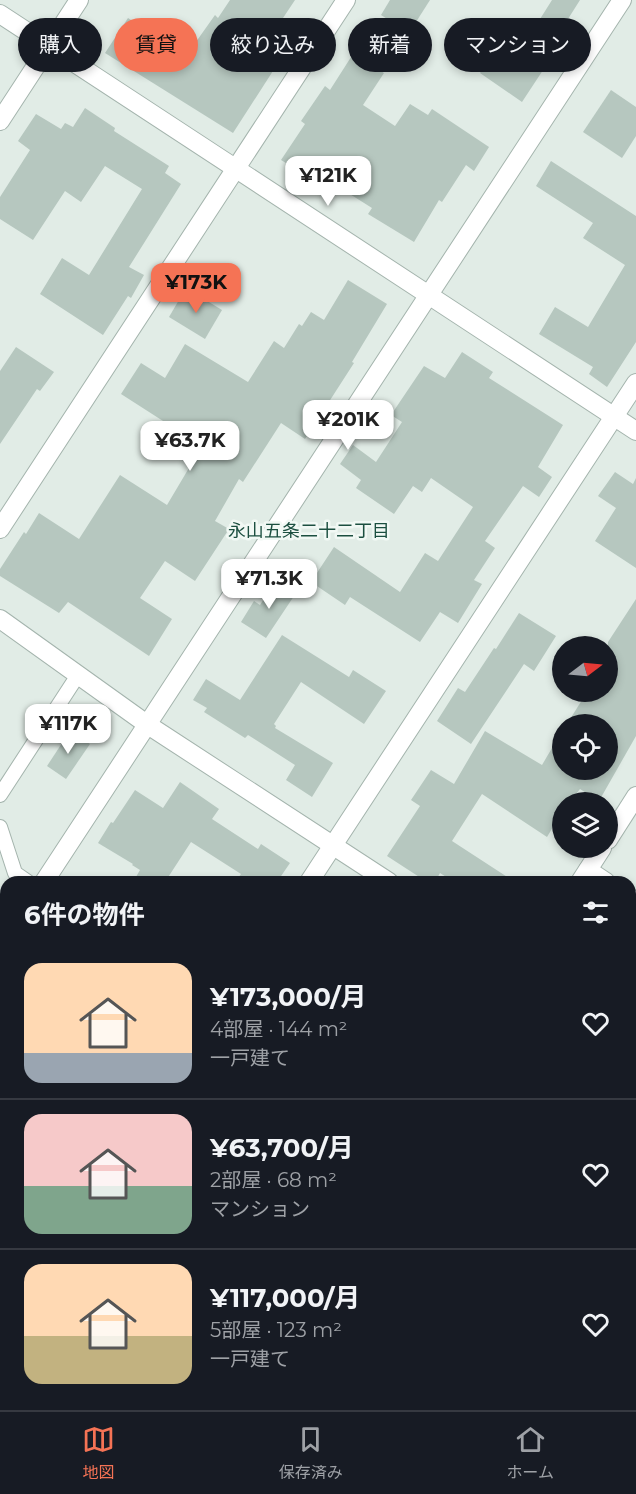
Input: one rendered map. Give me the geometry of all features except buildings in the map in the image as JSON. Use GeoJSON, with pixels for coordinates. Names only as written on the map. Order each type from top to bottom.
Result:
{"type":"FeatureCollection","features":[{"type":"Feature","properties":{"kind":"street"},"geometry":{"type":"LineString","coordinates":[[67,18],[79,0]]}},
{"type":"Feature","properties":{"kind":"street"},"geometry":{"type":"LineString","coordinates":[[0,530],[346,0]]}},
{"type":"Feature","properties":{"kind":"street"},"geometry":{"type":"LineString","coordinates":[[48,876],[622,0]]}},
{"type":"Feature","properties":{"kind":"street"},"geometry":{"type":"LineString","coordinates":[[0,14],[18,25]]}},
{"type":"Feature","properties":{"kind":"street"},"geometry":{"type":"LineString","coordinates":[[0,121],[32,72]]}},
{"type":"Feature","properties":{"kind":"street"},"geometry":{"type":"LineString","coordinates":[[90,72],[636,431]]}},
{"type":"Feature","properties":{"kind":"street"},"geometry":{"type":"LineString","coordinates":[[313,876],[636,383]]}},
{"type":"Feature","properties":{"kind":"street"},"geometry":{"type":"LineString","coordinates":[[0,619],[148,725],[380,876]]}},
{"type":"Feature","properties":{"kind":"street"},"geometry":{"type":"LineString","coordinates":[[618,824],[636,796]]}},
{"type":"Feature","properties":{"kind":"street"},"geometry":{"type":"LineString","coordinates":[[584,876],[596,858]]}},
{"type":"Feature","properties":{"kind":"lane"},"geometry":{"type":"LineString","coordinates":[[0,795],[78,675]]}},
{"type":"Feature","properties":{"kind":"lane"},"geometry":{"type":"LineString","coordinates":[[0,827],[15,873],[19,876]]}},
{"type":"Feature","properties":{"kind":"district","name":"永山五条二十二丁目"},"geometry":{"type":"Point","coordinates":[309,531]}}]}
